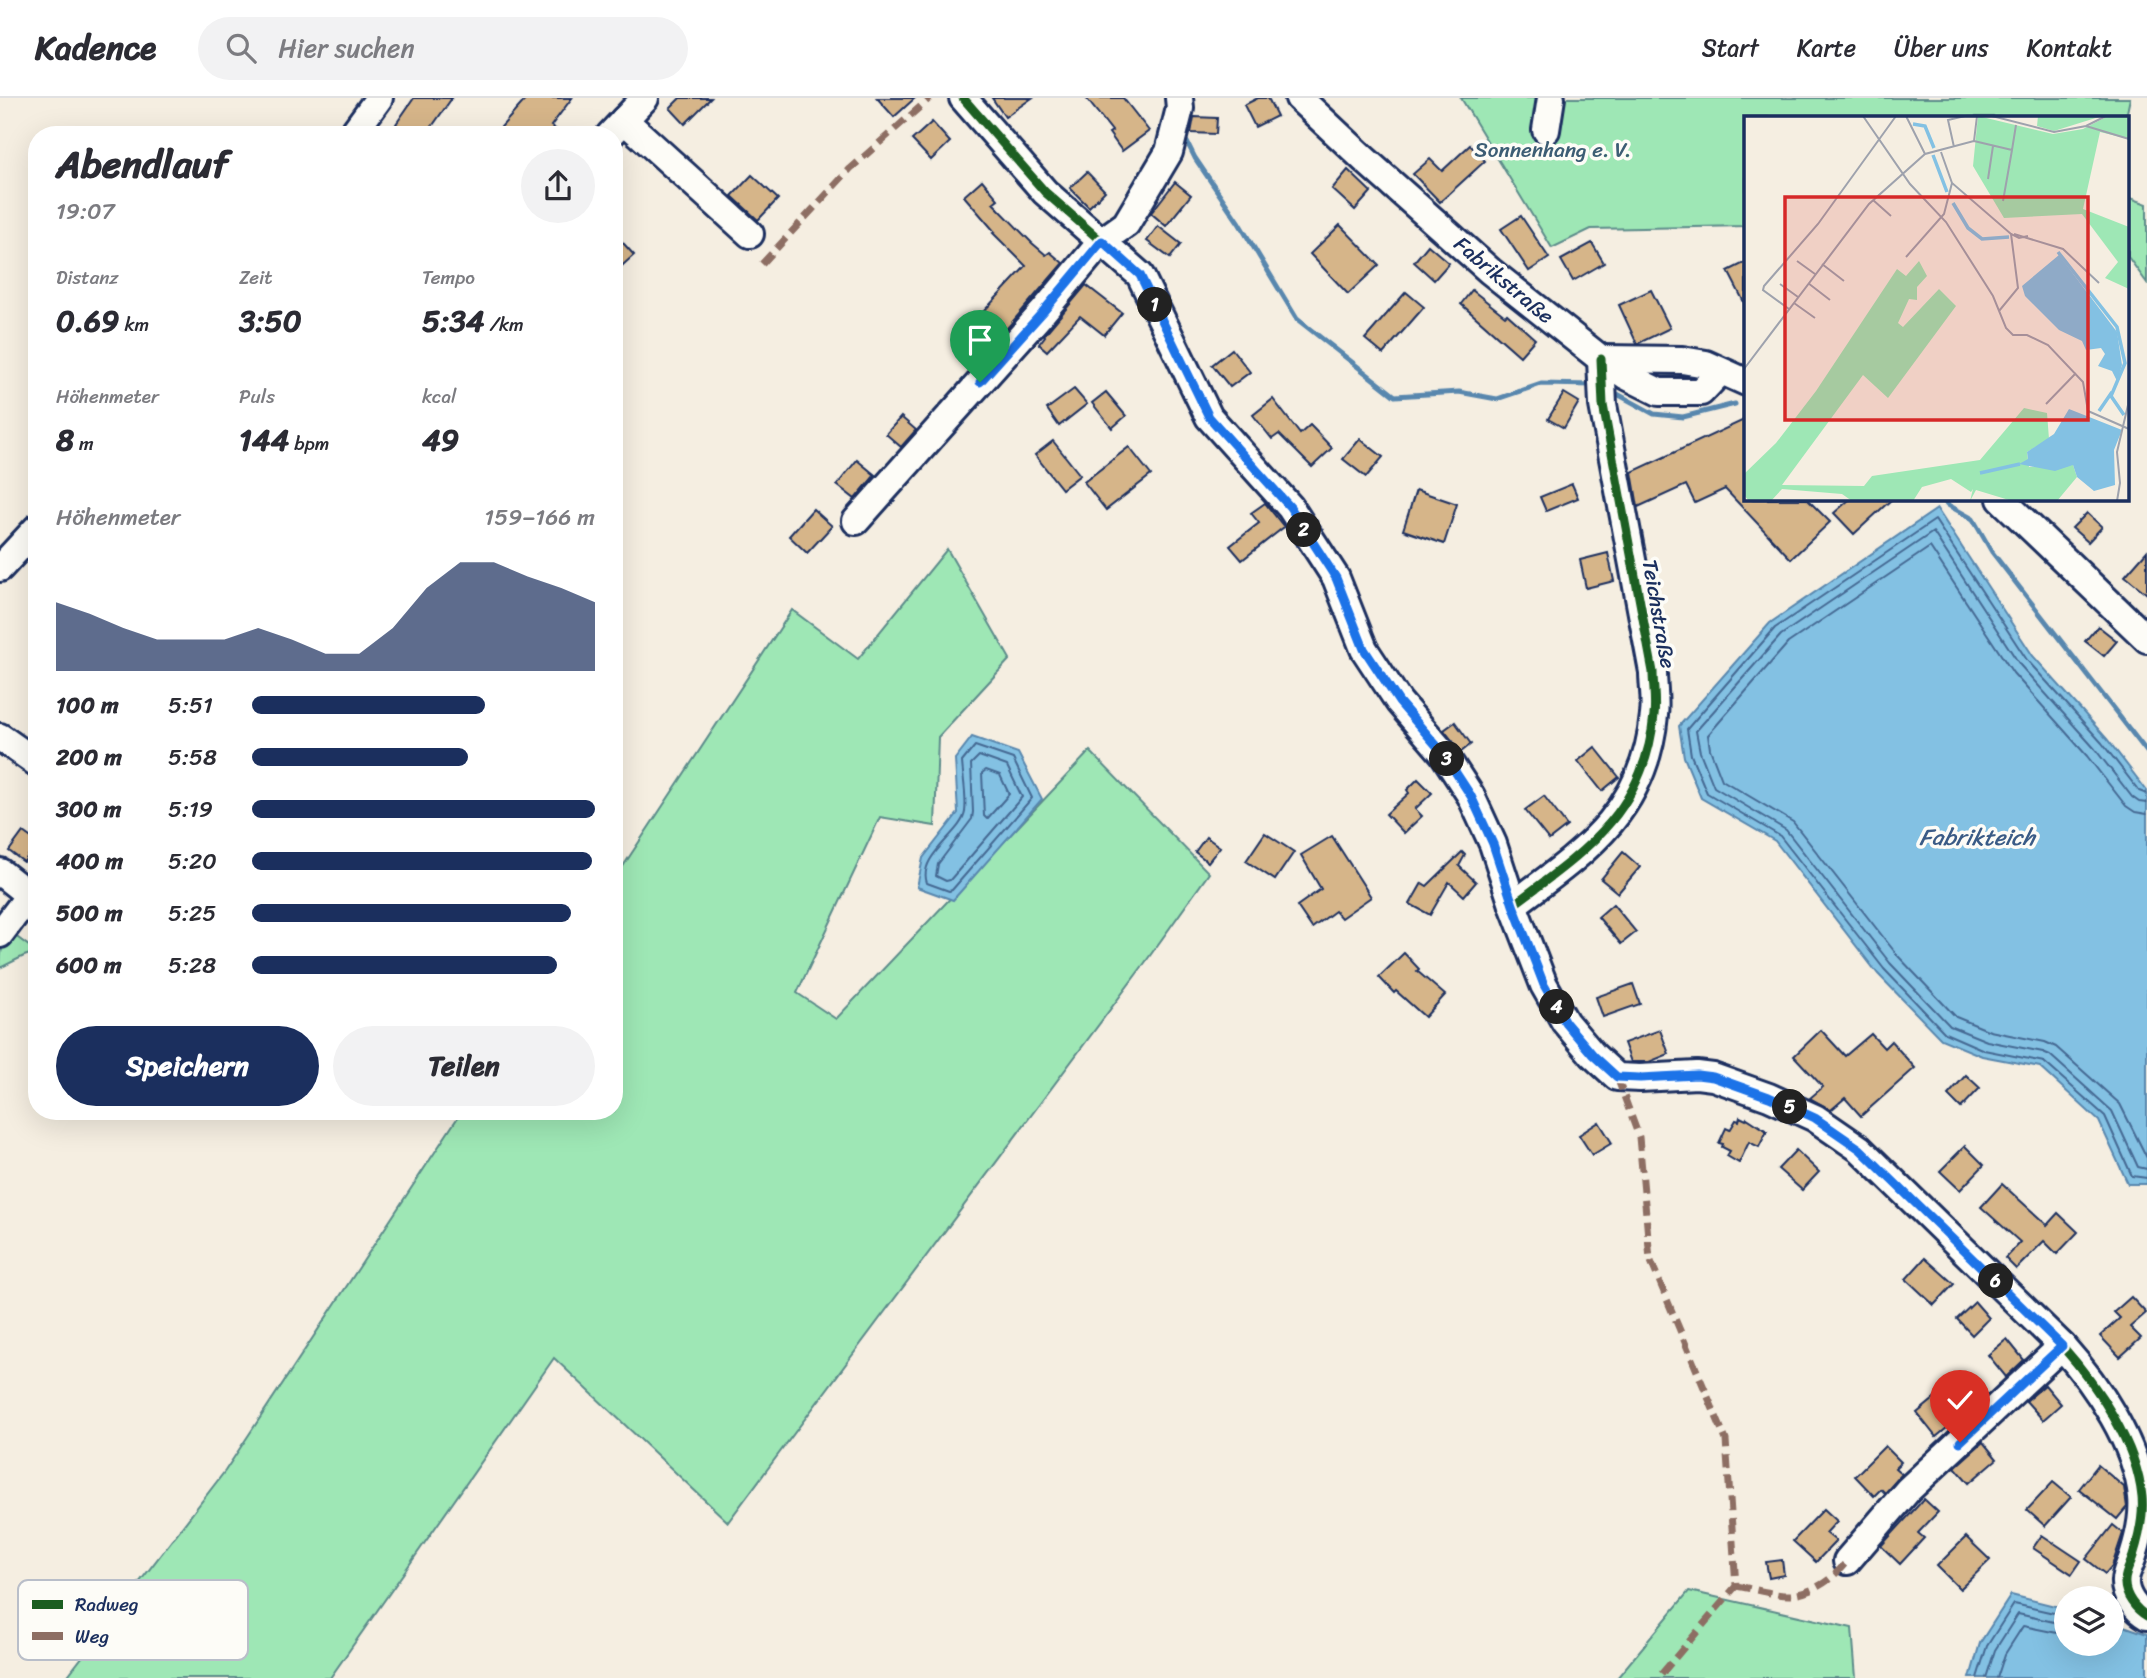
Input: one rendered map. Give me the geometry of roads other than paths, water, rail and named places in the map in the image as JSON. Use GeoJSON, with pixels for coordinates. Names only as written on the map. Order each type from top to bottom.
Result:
{"type":"FeatureCollection","features":[{"type":"Feature","properties":{"kind":"street"},"geometry":{"type":"LineString","coordinates":[[359,126],[379,98]]}},
{"type":"Feature","properties":{"kind":"street"},"geometry":{"type":"LineString","coordinates":[[618,126],[645,98]]}},
{"type":"Feature","properties":{"kind":"street"},"geometry":{"type":"LineString","coordinates":[[963,98],[1045,192],[1140,275],[1209,417],[1290,507],[1336,578],[1364,649],[1399,702],[1443,753],[1471,796],[1493,844],[1544,985],[1565,1022],[1593,1055],[1617,1077],[1713,1077],[1769,1097],[1815,1118],[1860,1149],[2085,1371],[2131,1453],[2142,1496],[2142,1526],[2124,1581],[2127,1596],[2141,1613],[2147,1616]]}},
{"type":"Feature","properties":{"kind":"street"},"geometry":{"type":"LineString","coordinates":[[856,521],[1042,313],[1102,241],[1126,224],[1169,152],[1180,108],[1179,98]]}},
{"type":"Feature","properties":{"kind":"street","name":"Fabrikstraße"},"geometry":{"type":"LineString","coordinates":[[1299,98],[1364,159],[1602,368]]}},
{"type":"Feature","properties":{"kind":"street"},"geometry":{"type":"LineString","coordinates":[[1546,130],[1551,98]]}},
{"type":"Feature","properties":{"kind":"street"},"geometry":{"type":"LineString","coordinates":[[623,132],[750,234]]}},
{"type":"Feature","properties":{"kind":"street"},"geometry":{"type":"LineString","coordinates":[[1602,368],[1682,360],[1706,364],[1744,381]]}},
{"type":"Feature","properties":{"kind":"street","name":"Teichstraße"},"geometry":{"type":"LineString","coordinates":[[1513,905],[1579,855],[1613,821],[1635,786],[1650,744],[1654,713],[1653,672],[1603,405],[1602,368]]}},
{"type":"Feature","properties":{"kind":"street"},"geometry":{"type":"LineString","coordinates":[[2002,500],[2147,639]]}},
{"type":"Feature","properties":{"kind":"street"},"geometry":{"type":"LineString","coordinates":[[0,568],[28,538]]}},
{"type":"Feature","properties":{"kind":"street"},"geometry":{"type":"LineString","coordinates":[[0,737],[28,757]]}},
{"type":"Feature","properties":{"kind":"street"},"geometry":{"type":"LineString","coordinates":[[0,872],[28,887]]}},
{"type":"Feature","properties":{"kind":"street"},"geometry":{"type":"LineString","coordinates":[[0,934],[28,897]]}},
{"type":"Feature","properties":{"kind":"street"},"geometry":{"type":"LineString","coordinates":[[1847,1561],[1909,1490],[2062,1346]]}},
{"type":"Feature","properties":{"kind":"water","name":"Fabrikteich"},"geometry":{"type":"Polygon","coordinates":[[[1937,509],[2033,656],[2107,739],[2147,791],[2147,1184],[2128,1184],[2099,1121],[2040,1067],[1982,1056],[1941,1039],[1878,974],[1775,841],[1701,798],[1684,757],[1679,726],[1770,623],[1937,509]]]}},
{"type":"Feature","properties":{"kind":"water"},"geometry":{"type":"Polygon","coordinates":[[[972,737],[1018,753],[1042,799],[953,900],[917,887],[923,858],[958,813],[955,759],[972,737]]]}},
{"type":"Feature","properties":{"kind":"water"},"geometry":{"type":"Polygon","coordinates":[[[2011,1595],[2054,1606],[2054,1656],[2124,1656],[2124,1626],[2147,1634],[2147,1678],[1970,1678],[1980,1643],[2011,1595]]]}},
{"type":"Feature","properties":{"kind":"waterway"},"geometry":{"type":"LineString","coordinates":[[1187,142],[1297,319],[1395,396],[1459,392],[1497,399],[1541,384],[1594,385]]}},
{"type":"Feature","properties":{"kind":"waterway"},"geometry":{"type":"LineString","coordinates":[[1610,390],[1654,414],[1683,417],[1735,404]]}},
{"type":"Feature","properties":{"kind":"waterway"},"geometry":{"type":"LineString","coordinates":[[1943,500],[1973,519],[1992,552],[2147,752]]}},
{"type":"Feature","properties":{"kind":"park label","name":"Sonnenhang e. V."},"geometry":{"type":"Point","coordinates":[1553,150]}}]}
